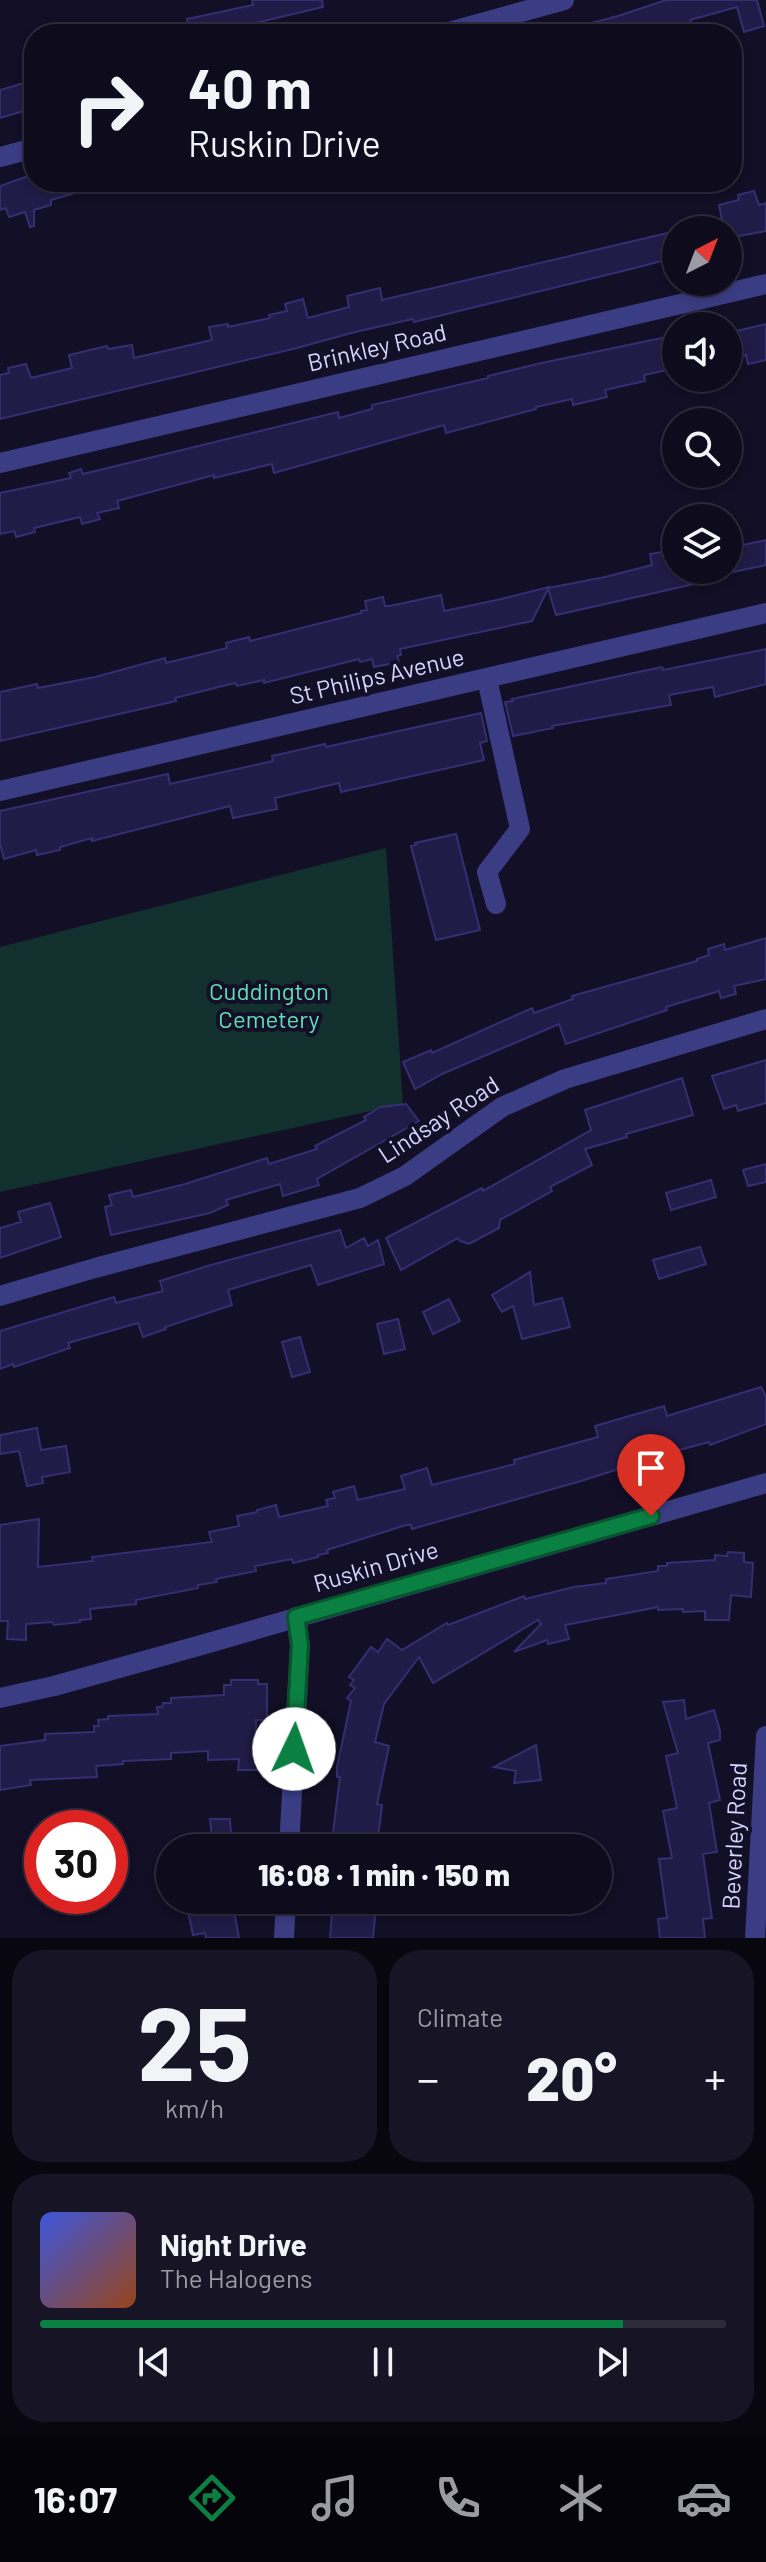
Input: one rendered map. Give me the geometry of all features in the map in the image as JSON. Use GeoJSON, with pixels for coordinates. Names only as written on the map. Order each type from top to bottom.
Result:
{"type":"FeatureCollection","features":[{"type":"Feature","properties":{"kind":"street"},"geometry":{"type":"LineString","coordinates":[[478,24],[564,0]]}},
{"type":"Feature","properties":{"kind":"street"},"geometry":{"type":"LineString","coordinates":[[0,157],[24,151]]}},
{"type":"Feature","properties":{"kind":"street","name":"Brinkley Road"},"geometry":{"type":"LineString","coordinates":[[0,463],[766,284]]}},
{"type":"Feature","properties":{"kind":"street","name":"St Philips Avenue"},"geometry":{"type":"LineString","coordinates":[[0,791],[766,613]]}},
{"type":"Feature","properties":{"kind":"street"},"geometry":{"type":"LineString","coordinates":[[487,679],[520,829],[487,872],[496,904]]}},
{"type":"Feature","properties":{"kind":"street","name":"Lindsay Road"},"geometry":{"type":"LineString","coordinates":[[0,1296],[360,1198],[405,1176],[502,1107],[565,1079],[766,1019]]}},
{"type":"Feature","properties":{"kind":"street","name":"Ruskin Drive"},"geometry":{"type":"LineString","coordinates":[[0,1698],[54,1686],[766,1483]]}},
{"type":"Feature","properties":{"kind":"street"},"geometry":{"type":"LineString","coordinates":[[290,1834],[300,1645],[296,1617]]}},
{"type":"Feature","properties":{"kind":"street","name":"Beverley Road"},"geometry":{"type":"LineString","coordinates":[[755,1938],[766,1736]]}},
{"type":"Feature","properties":{"kind":"street"},"geometry":{"type":"LineString","coordinates":[[284,1938],[285,1914]]}},
{"type":"Feature","properties":{"kind":"green space","name":"Cuddington Cemetery"},"geometry":{"type":"Polygon","coordinates":[[[386,848],[403,1104],[0,1192],[0,947],[386,848]]]}},
{"type":"Feature","properties":{"kind":"building"},"geometry":{"type":"Polygon","coordinates":[[[252,0],[322,0],[323,7],[255,24],[188,24],[187,19],[253,5],[252,0]]]}},
{"type":"Feature","properties":{"kind":"building"},"geometry":{"type":"Polygon","coordinates":[[[666,0],[757,0],[764,26],[744,32],[737,7],[690,20],[691,24],[588,24],[666,0]]]}},
{"type":"Feature","properties":{"kind":"building"},"geometry":{"type":"Polygon","coordinates":[[[24,83],[24,111],[0,118],[0,90],[24,83]]]}},
{"type":"Feature","properties":{"kind":"building"},"geometry":{"type":"Polygon","coordinates":[[[24,178],[24,192],[78,192],[51,200],[51,205],[34,210],[34,226],[30,227],[25,212],[9,217],[6,208],[0,210],[0,186],[24,178]]]}},
{"type":"Feature","properties":{"kind":"building"},"geometry":{"type":"Polygon","coordinates":[[[754,191],[759,205],[766,203],[766,231],[742,235],[742,216],[721,216],[719,205],[739,200],[738,195],[754,191]]]}},
{"type":"Feature","properties":{"kind":"building"},"geometry":{"type":"Polygon","coordinates":[[[662,234],[662,261],[0,419],[0,375],[9,373],[8,368],[26,364],[31,378],[72,368],[69,355],[107,346],[108,349],[132,345],[134,358],[212,340],[209,327],[228,324],[228,327],[270,318],[269,315],[287,311],[285,304],[303,299],[308,318],[349,307],[347,296],[380,288],[382,300],[662,234]]]}},
{"type":"Feature","properties":{"kind":"building"},"geometry":{"type":"Polygon","coordinates":[[[766,324],[766,360],[748,364],[746,355],[742,356],[742,330],[766,324]]]}},
{"type":"Feature","properties":{"kind":"building"},"geometry":{"type":"Polygon","coordinates":[[[662,338],[662,371],[644,375],[645,381],[605,390],[607,397],[573,405],[572,399],[536,407],[446,433],[444,425],[274,473],[272,464],[214,478],[214,475],[117,501],[119,508],[97,513],[100,519],[82,524],[80,517],[34,528],[35,532],[16,537],[14,531],[0,534],[0,493],[71,478],[69,473],[81,469],[83,474],[338,412],[339,418],[372,409],[372,405],[537,364],[662,338]]]}},
{"type":"Feature","properties":{"kind":"building"},"geometry":{"type":"Polygon","coordinates":[[[766,540],[766,565],[742,570],[742,545],[766,540]]]}},
{"type":"Feature","properties":{"kind":"building"},"geometry":{"type":"Polygon","coordinates":[[[662,552],[662,584],[695,584],[556,615],[548,588],[652,565],[650,554],[662,552]]]}},
{"type":"Feature","properties":{"kind":"building"},"geometry":{"type":"Polygon","coordinates":[[[549,587],[532,621],[400,649],[401,655],[397,656],[399,662],[374,667],[372,659],[360,662],[359,659],[264,683],[264,680],[237,686],[235,683],[175,698],[176,701],[0,741],[0,692],[95,677],[165,658],[166,663],[203,654],[227,648],[226,643],[249,637],[250,641],[361,613],[367,610],[365,601],[383,597],[385,606],[390,606],[441,595],[444,611],[549,587]]]}},
{"type":"Feature","properties":{"kind":"building"},"geometry":{"type":"Polygon","coordinates":[[[766,649],[766,684],[715,697],[713,687],[669,695],[671,705],[513,736],[505,702],[512,699],[662,667],[663,670],[766,649]]]}},
{"type":"Feature","properties":{"kind":"building"},"geometry":{"type":"Polygon","coordinates":[[[481,713],[487,741],[480,743],[484,760],[341,792],[339,783],[275,798],[277,809],[233,818],[230,806],[92,841],[92,838],[60,847],[60,850],[37,855],[36,850],[4,859],[0,844],[0,811],[168,774],[170,784],[273,761],[272,756],[481,713]]]}},
{"type":"Feature","properties":{"kind":"building"},"geometry":{"type":"Polygon","coordinates":[[[456,834],[480,930],[436,940],[411,846],[456,834]]]}},
{"type":"Feature","properties":{"kind":"building"},"geometry":{"type":"Polygon","coordinates":[[[766,938],[766,979],[734,986],[736,994],[721,998],[719,991],[566,1044],[559,1024],[442,1074],[415,1089],[403,1062],[431,1050],[432,1053],[532,1008],[534,1013],[573,999],[572,996],[697,961],[709,955],[708,949],[724,944],[725,950],[766,938]]]}},
{"type":"Feature","properties":{"kind":"building"},"geometry":{"type":"Polygon","coordinates":[[[766,1060],[766,1103],[738,1111],[736,1105],[724,1109],[712,1076],[766,1060]]]}},
{"type":"Feature","properties":{"kind":"building"},"geometry":{"type":"Polygon","coordinates":[[[682,1078],[693,1115],[585,1149],[592,1165],[550,1187],[552,1191],[500,1220],[499,1228],[469,1244],[458,1238],[401,1270],[386,1238],[482,1188],[483,1191],[591,1130],[585,1110],[682,1078]]]}},
{"type":"Feature","properties":{"kind":"building"},"geometry":{"type":"Polygon","coordinates":[[[406,1104],[419,1121],[317,1179],[319,1185],[283,1196],[280,1184],[226,1200],[228,1205],[210,1213],[111,1235],[105,1207],[112,1205],[109,1195],[131,1190],[133,1197],[267,1158],[269,1164],[317,1149],[315,1146],[366,1120],[364,1117],[380,1107],[406,1104]]]}},
{"type":"Feature","properties":{"kind":"building"},"geometry":{"type":"Polygon","coordinates":[[[766,1164],[766,1182],[748,1186],[743,1170],[766,1164]]]}},
{"type":"Feature","properties":{"kind":"building"},"geometry":{"type":"Polygon","coordinates":[[[711,1180],[716,1197],[671,1210],[666,1193],[711,1180]]]}},
{"type":"Feature","properties":{"kind":"building"},"geometry":{"type":"Polygon","coordinates":[[[50,1203],[61,1237],[0,1258],[0,1228],[21,1222],[18,1212],[50,1203]]]}},
{"type":"Feature","properties":{"kind":"building"},"geometry":{"type":"Polygon","coordinates":[[[340,1230],[346,1248],[364,1238],[368,1246],[378,1240],[384,1264],[318,1285],[311,1265],[228,1290],[232,1305],[143,1337],[138,1323],[68,1343],[70,1348],[0,1369],[0,1331],[114,1297],[116,1303],[163,1291],[160,1281],[340,1230]]]}},
{"type":"Feature","properties":{"kind":"building"},"geometry":{"type":"Polygon","coordinates":[[[700,1247],[706,1264],[659,1279],[653,1260],[700,1247]]]}},
{"type":"Feature","properties":{"kind":"building"},"geometry":{"type":"Polygon","coordinates":[[[530,1272],[534,1305],[562,1298],[570,1327],[522,1339],[513,1306],[502,1312],[492,1295],[530,1272]]]}},
{"type":"Feature","properties":{"kind":"building"},"geometry":{"type":"Polygon","coordinates":[[[449,1299],[460,1321],[433,1334],[423,1312],[449,1299]]]}},
{"type":"Feature","properties":{"kind":"building"},"geometry":{"type":"Polygon","coordinates":[[[398,1319],[405,1349],[384,1354],[377,1324],[398,1319]]]}},
{"type":"Feature","properties":{"kind":"building"},"geometry":{"type":"Polygon","coordinates":[[[300,1337],[310,1372],[292,1377],[282,1342],[300,1337]]]}},
{"type":"Feature","properties":{"kind":"building"},"geometry":{"type":"Polygon","coordinates":[[[761,1387],[766,1397],[766,1424],[710,1445],[709,1442],[676,1451],[677,1454],[652,1461],[651,1457],[581,1481],[412,1529],[411,1525],[406,1525],[327,1550],[328,1553],[318,1557],[293,1563],[292,1559],[255,1566],[256,1571],[216,1579],[217,1582],[198,1585],[198,1588],[136,1600],[136,1604],[90,1609],[91,1619],[80,1622],[26,1624],[26,1640],[7,1639],[8,1621],[0,1621],[0,1525],[39,1519],[38,1567],[212,1542],[209,1532],[239,1526],[237,1516],[257,1510],[276,1505],[279,1517],[328,1506],[326,1500],[335,1498],[333,1492],[354,1486],[358,1500],[405,1489],[401,1476],[427,1468],[432,1485],[515,1464],[514,1460],[598,1437],[595,1426],[664,1406],[667,1416],[761,1387]]]}},
{"type":"Feature","properties":{"kind":"building"},"geometry":{"type":"Polygon","coordinates":[[[37,1428],[41,1450],[66,1446],[70,1472],[42,1477],[43,1483],[27,1486],[19,1451],[0,1454],[0,1435],[37,1428]]]}},
{"type":"Feature","properties":{"kind":"building"},"geometry":{"type":"Polygon","coordinates":[[[728,1552],[744,1553],[744,1562],[753,1563],[751,1597],[731,1595],[729,1620],[705,1620],[705,1611],[658,1610],[658,1607],[565,1625],[569,1639],[548,1644],[547,1640],[514,1652],[541,1624],[538,1620],[433,1683],[419,1657],[384,1704],[375,1742],[389,1746],[377,1804],[382,1805],[378,1834],[333,1833],[340,1777],[337,1777],[337,1767],[351,1701],[347,1698],[355,1688],[350,1685],[354,1680],[349,1677],[371,1647],[378,1652],[387,1639],[402,1650],[447,1623],[524,1596],[525,1599],[606,1583],[606,1579],[658,1571],[658,1566],[667,1566],[667,1563],[715,1560],[715,1555],[727,1556],[728,1552]]]}},
{"type":"Feature","properties":{"kind":"building"},"geometry":{"type":"Polygon","coordinates":[[[231,1680],[258,1680],[258,1684],[267,1684],[267,1720],[256,1720],[257,1770],[238,1770],[239,1759],[208,1760],[208,1751],[171,1753],[171,1759],[123,1761],[123,1764],[96,1766],[97,1777],[30,1780],[31,1785],[0,1790],[0,1746],[45,1740],[45,1734],[94,1732],[94,1726],[99,1726],[98,1720],[108,1719],[108,1716],[158,1714],[157,1707],[171,1703],[171,1698],[224,1695],[224,1685],[231,1685],[231,1680]]]}},
{"type":"Feature","properties":{"kind":"building"},"geometry":{"type":"Polygon","coordinates":[[[684,1700],[686,1719],[714,1710],[720,1731],[720,1740],[708,1743],[720,1800],[709,1803],[717,1852],[703,1854],[712,1918],[703,1919],[705,1938],[660,1938],[658,1919],[667,1918],[659,1859],[672,1858],[663,1811],[677,1808],[666,1756],[678,1753],[663,1702],[684,1700]]]}},
{"type":"Feature","properties":{"kind":"building"},"geometry":{"type":"Polygon","coordinates":[[[536,1745],[541,1780],[514,1783],[516,1771],[494,1767],[536,1745]]]}},
{"type":"Feature","properties":{"kind":"building"},"geometry":{"type":"Polygon","coordinates":[[[210,1819],[230,1819],[231,1834],[212,1834],[210,1819]]]}},
{"type":"Feature","properties":{"kind":"building"},"geometry":{"type":"Polygon","coordinates":[[[189,1914],[235,1914],[239,1938],[206,1938],[205,1933],[193,1935],[189,1914]]]}},
{"type":"Feature","properties":{"kind":"building"},"geometry":{"type":"Polygon","coordinates":[[[332,1914],[375,1914],[373,1938],[330,1938],[332,1914]]]}},
{"type":"Feature","properties":{"kind":"route"},"geometry":{"type":"LineString","coordinates":[[294,1749],[300,1645],[296,1617],[651,1516]]}}]}
